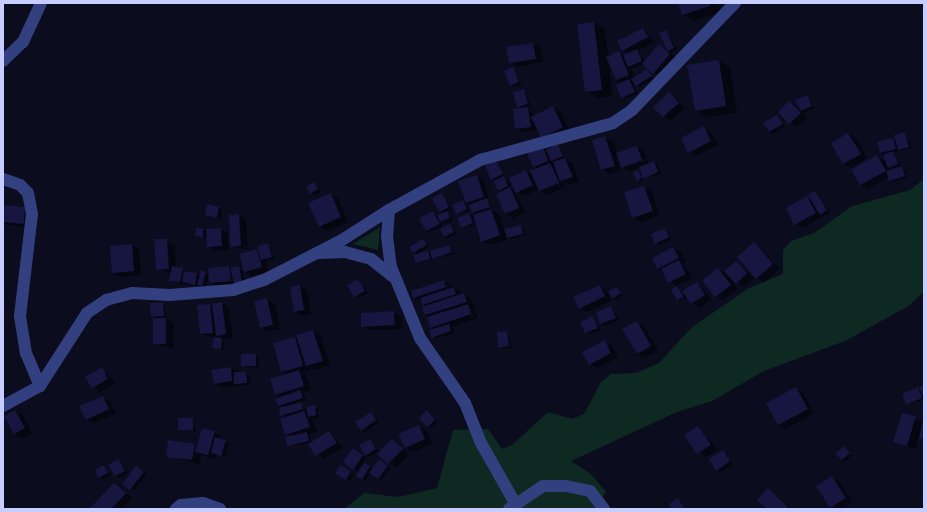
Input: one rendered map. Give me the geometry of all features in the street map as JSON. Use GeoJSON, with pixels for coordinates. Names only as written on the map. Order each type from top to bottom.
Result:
{"type":"FeatureCollection","features":[{"type":"Feature","properties":{"kind":"street"},"geometry":{"type":"LineString","coordinates":[[3,61],[23,42],[41,3]]}},
{"type":"Feature","properties":{"kind":"street"},"geometry":{"type":"LineString","coordinates":[[3,406],[40,386],[86,313],[106,300],[132,293],[170,295],[232,290],[264,280],[316,253],[389,210],[480,160],[613,123],[632,110],[735,3]]}},
{"type":"Feature","properties":{"kind":"street"},"geometry":{"type":"LineString","coordinates":[[3,180],[24,189],[32,214],[20,316],[26,353],[40,386]]}},
{"type":"Feature","properties":{"kind":"street"},"geometry":{"type":"LineString","coordinates":[[389,210],[388,248],[396,281],[420,338],[465,403],[512,506],[543,486],[566,486],[590,492],[604,509]]}},
{"type":"Feature","properties":{"kind":"street"},"geometry":{"type":"LineString","coordinates":[[316,253],[345,252],[371,259],[384,266],[396,281]]}},
{"type":"Feature","properties":{"kind":"street"},"geometry":{"type":"LineString","coordinates":[[176,509],[181,505],[203,503],[220,509]]}},
{"type":"Feature","properties":{"kind":"green space"},"geometry":{"type":"Polygon","coordinates":[[[924,179],[924,291],[910,305],[845,341],[764,371],[712,401],[677,412],[571,461],[591,474],[606,492],[594,509],[344,509],[364,493],[399,497],[437,488],[453,430],[488,429],[502,449],[512,445],[548,412],[572,419],[584,414],[601,382],[611,374],[636,373],[659,363],[692,327],[749,288],[783,274],[783,250],[791,241],[814,233],[852,206],[910,190],[924,179]]]}},
{"type":"Feature","properties":{"kind":"green space"},"geometry":{"type":"Polygon","coordinates":[[[380,227],[378,250],[353,244],[380,227]]]}},
{"type":"Feature","properties":{"kind":"building"},"geometry":{"type":"Polygon","coordinates":[[[678,3],[709,3],[710,6],[682,15],[678,3]]]}},
{"type":"Feature","properties":{"kind":"building"},"geometry":{"type":"Polygon","coordinates":[[[594,22],[602,90],[585,92],[577,24],[594,22]]]}},
{"type":"Feature","properties":{"kind":"building"},"geometry":{"type":"Polygon","coordinates":[[[643,28],[648,37],[622,51],[617,41],[643,28]]]}},
{"type":"Feature","properties":{"kind":"building"},"geometry":{"type":"Polygon","coordinates":[[[666,30],[674,48],[668,51],[659,33],[666,30]]]}},
{"type":"Feature","properties":{"kind":"building"},"geometry":{"type":"Polygon","coordinates":[[[533,43],[536,59],[509,63],[506,47],[533,43]]]}},
{"type":"Feature","properties":{"kind":"building"},"geometry":{"type":"Polygon","coordinates":[[[659,44],[670,54],[653,74],[642,64],[659,44]]]}},
{"type":"Feature","properties":{"kind":"building"},"geometry":{"type":"Polygon","coordinates":[[[637,49],[642,61],[628,67],[623,55],[637,49]]]}},
{"type":"Feature","properties":{"kind":"building"},"geometry":{"type":"Polygon","coordinates":[[[619,51],[629,75],[616,80],[606,57],[619,51]]]}},
{"type":"Feature","properties":{"kind":"building"},"geometry":{"type":"Polygon","coordinates":[[[719,60],[726,106],[695,111],[687,65],[719,60]]]}},
{"type":"Feature","properties":{"kind":"building"},"geometry":{"type":"Polygon","coordinates":[[[513,67],[519,82],[510,86],[504,71],[513,67]]]}},
{"type":"Feature","properties":{"kind":"building"},"geometry":{"type":"Polygon","coordinates":[[[647,69],[652,76],[636,86],[631,79],[647,69]]]}},
{"type":"Feature","properties":{"kind":"building"},"geometry":{"type":"Polygon","coordinates":[[[629,79],[635,92],[621,98],[616,85],[629,79]]]}},
{"type":"Feature","properties":{"kind":"building"},"geometry":{"type":"Polygon","coordinates":[[[524,89],[528,104],[517,107],[513,92],[524,89]]]}},
{"type":"Feature","properties":{"kind":"building"},"geometry":{"type":"Polygon","coordinates":[[[669,92],[679,103],[663,117],[653,107],[669,92]]]}},
{"type":"Feature","properties":{"kind":"building"},"geometry":{"type":"Polygon","coordinates":[[[807,95],[812,106],[801,111],[795,100],[807,95]]]}},
{"type":"Feature","properties":{"kind":"building"},"geometry":{"type":"Polygon","coordinates":[[[789,101],[801,113],[789,124],[778,112],[789,101]]]}},
{"type":"Feature","properties":{"kind":"building"},"geometry":{"type":"Polygon","coordinates":[[[553,106],[563,127],[541,138],[531,117],[553,106]]]}},
{"type":"Feature","properties":{"kind":"building"},"geometry":{"type":"Polygon","coordinates":[[[528,107],[531,127],[515,129],[513,109],[528,107]]]}},
{"type":"Feature","properties":{"kind":"building"},"geometry":{"type":"Polygon","coordinates":[[[777,115],[783,124],[769,132],[763,123],[777,115]]]}},
{"type":"Feature","properties":{"kind":"building"},"geometry":{"type":"Polygon","coordinates":[[[704,126],[711,141],[688,153],[681,138],[704,126]]]}},
{"type":"Feature","properties":{"kind":"building"},"geometry":{"type":"Polygon","coordinates":[[[905,132],[909,147],[898,150],[894,135],[905,132]]]}},
{"type":"Feature","properties":{"kind":"building"},"geometry":{"type":"Polygon","coordinates":[[[848,133],[861,154],[843,164],[831,143],[848,133]]]}},
{"type":"Feature","properties":{"kind":"building"},"geometry":{"type":"Polygon","coordinates":[[[605,136],[615,166],[601,170],[592,140],[605,136]]]}},
{"type":"Feature","properties":{"kind":"building"},"geometry":{"type":"Polygon","coordinates":[[[893,138],[896,149],[880,153],[877,142],[893,138]]]}},
{"type":"Feature","properties":{"kind":"building"},"geometry":{"type":"Polygon","coordinates":[[[558,144],[563,156],[551,161],[546,150],[558,144]]]}},
{"type":"Feature","properties":{"kind":"building"},"geometry":{"type":"Polygon","coordinates":[[[637,146],[642,160],[621,168],[616,153],[637,146]]]}},
{"type":"Feature","properties":{"kind":"building"},"geometry":{"type":"Polygon","coordinates":[[[543,147],[548,161],[533,167],[527,153],[543,147]]]}},
{"type":"Feature","properties":{"kind":"building"},"geometry":{"type":"Polygon","coordinates":[[[893,151],[898,164],[888,168],[883,155],[893,151]]]}},
{"type":"Feature","properties":{"kind":"building"},"geometry":{"type":"Polygon","coordinates":[[[877,155],[886,171],[860,185],[851,170],[877,155]]]}},
{"type":"Feature","properties":{"kind":"building"},"geometry":{"type":"Polygon","coordinates":[[[565,158],[573,177],[560,181],[553,162],[565,158]]]}},
{"type":"Feature","properties":{"kind":"building"},"geometry":{"type":"Polygon","coordinates":[[[496,161],[503,174],[491,180],[485,166],[496,161]]]}},
{"type":"Feature","properties":{"kind":"building"},"geometry":{"type":"Polygon","coordinates":[[[654,161],[658,172],[643,179],[639,167],[654,161]]]}},
{"type":"Feature","properties":{"kind":"building"},"geometry":{"type":"Polygon","coordinates":[[[550,163],[559,183],[539,191],[530,171],[550,163]]]}},
{"type":"Feature","properties":{"kind":"building"},"geometry":{"type":"Polygon","coordinates":[[[902,166],[905,176],[889,181],[886,171],[902,166]]]}},
{"type":"Feature","properties":{"kind":"building"},"geometry":{"type":"Polygon","coordinates":[[[526,170],[533,185],[516,193],[509,178],[526,170]]]}},
{"type":"Feature","properties":{"kind":"building"},"geometry":{"type":"Polygon","coordinates":[[[638,170],[642,178],[637,181],[633,173],[638,170]]]}},
{"type":"Feature","properties":{"kind":"building"},"geometry":{"type":"Polygon","coordinates":[[[477,175],[484,197],[466,203],[458,181],[477,175]]]}},
{"type":"Feature","properties":{"kind":"building"},"geometry":{"type":"Polygon","coordinates":[[[504,176],[508,186],[498,191],[493,181],[504,176]]]}},
{"type":"Feature","properties":{"kind":"building"},"geometry":{"type":"Polygon","coordinates":[[[314,182],[318,189],[310,194],[306,187],[314,182]]]}},
{"type":"Feature","properties":{"kind":"building"},"geometry":{"type":"Polygon","coordinates":[[[644,186],[653,211],[632,218],[624,192],[644,186]]]}},
{"type":"Feature","properties":{"kind":"building"},"geometry":{"type":"Polygon","coordinates":[[[510,187],[519,208],[505,214],[496,194],[510,187]]]}},
{"type":"Feature","properties":{"kind":"building"},"geometry":{"type":"Polygon","coordinates":[[[815,191],[827,210],[820,215],[808,195],[815,191]]]}},
{"type":"Feature","properties":{"kind":"building"},"geometry":{"type":"Polygon","coordinates":[[[331,193],[341,217],[319,227],[308,203],[331,193]]]}},
{"type":"Feature","properties":{"kind":"building"},"geometry":{"type":"Polygon","coordinates":[[[442,193],[449,207],[439,212],[432,198],[442,193]]]}},
{"type":"Feature","properties":{"kind":"building"},"geometry":{"type":"Polygon","coordinates":[[[807,196],[816,213],[794,225],[786,208],[807,196]]]}},
{"type":"Feature","properties":{"kind":"building"},"geometry":{"type":"Polygon","coordinates":[[[487,198],[490,207],[472,213],[469,205],[487,198]]]}},
{"type":"Feature","properties":{"kind":"building"},"geometry":{"type":"Polygon","coordinates":[[[463,200],[467,209],[456,214],[452,205],[463,200]]]}},
{"type":"Feature","properties":{"kind":"building"},"geometry":{"type":"Polygon","coordinates":[[[207,204],[219,207],[217,218],[205,215],[207,204]]]}},
{"type":"Feature","properties":{"kind":"building"},"geometry":{"type":"Polygon","coordinates":[[[3,205],[25,207],[24,224],[3,222],[3,205]]]}},
{"type":"Feature","properties":{"kind":"building"},"geometry":{"type":"Polygon","coordinates":[[[491,209],[500,235],[481,242],[473,215],[491,209]]]}},
{"type":"Feature","properties":{"kind":"building"},"geometry":{"type":"Polygon","coordinates":[[[433,211],[440,224],[426,231],[419,218],[433,211]]]}},
{"type":"Feature","properties":{"kind":"building"},"geometry":{"type":"Polygon","coordinates":[[[447,211],[450,218],[440,222],[437,215],[447,211]]]}},
{"type":"Feature","properties":{"kind":"building"},"geometry":{"type":"Polygon","coordinates":[[[469,213],[473,223],[461,228],[457,218],[469,213]]]}},
{"type":"Feature","properties":{"kind":"building"},"geometry":{"type":"Polygon","coordinates":[[[239,214],[241,246],[230,247],[229,215],[239,214]]]}},
{"type":"Feature","properties":{"kind":"building"},"geometry":{"type":"Polygon","coordinates":[[[450,224],[454,232],[444,237],[440,229],[450,224]]]}},
{"type":"Feature","properties":{"kind":"building"},"geometry":{"type":"Polygon","coordinates":[[[521,225],[523,234],[507,238],[504,229],[521,225]]]}},
{"type":"Feature","properties":{"kind":"building"},"geometry":{"type":"Polygon","coordinates":[[[196,228],[203,229],[203,237],[195,236],[196,228]]]}},
{"type":"Feature","properties":{"kind":"building"},"geometry":{"type":"Polygon","coordinates":[[[221,228],[222,246],[207,247],[206,229],[221,228]]]}},
{"type":"Feature","properties":{"kind":"building"},"geometry":{"type":"Polygon","coordinates":[[[665,228],[669,237],[655,244],[651,234],[665,228]]]}},
{"type":"Feature","properties":{"kind":"building"},"geometry":{"type":"Polygon","coordinates":[[[154,239],[167,239],[169,269],[156,270],[154,239]]]}},
{"type":"Feature","properties":{"kind":"building"},"geometry":{"type":"Polygon","coordinates":[[[423,239],[427,245],[413,253],[409,247],[423,239]]]}},
{"type":"Feature","properties":{"kind":"building"},"geometry":{"type":"Polygon","coordinates":[[[754,242],[773,264],[756,279],[737,257],[754,242]]]}},
{"type":"Feature","properties":{"kind":"building"},"geometry":{"type":"Polygon","coordinates":[[[268,243],[272,257],[261,260],[257,246],[268,243]]]}},
{"type":"Feature","properties":{"kind":"building"},"geometry":{"type":"Polygon","coordinates":[[[132,244],[134,271],[112,273],[110,246],[132,244]]]}},
{"type":"Feature","properties":{"kind":"building"},"geometry":{"type":"Polygon","coordinates":[[[449,245],[452,252],[432,259],[430,251],[449,245]]]}},
{"type":"Feature","properties":{"kind":"building"},"geometry":{"type":"Polygon","coordinates":[[[673,247],[679,258],[657,269],[652,258],[673,247]]]}},
{"type":"Feature","properties":{"kind":"building"},"geometry":{"type":"Polygon","coordinates":[[[257,249],[262,267],[244,272],[239,254],[257,249]]]}},
{"type":"Feature","properties":{"kind":"building"},"geometry":{"type":"Polygon","coordinates":[[[428,251],[430,259],[416,263],[413,255],[428,251]]]}},
{"type":"Feature","properties":{"kind":"building"},"geometry":{"type":"Polygon","coordinates":[[[679,260],[686,274],[668,283],[661,269],[679,260]]]}},
{"type":"Feature","properties":{"kind":"building"},"geometry":{"type":"Polygon","coordinates":[[[736,261],[747,273],[736,284],[724,271],[736,261]]]}},
{"type":"Feature","properties":{"kind":"building"},"geometry":{"type":"Polygon","coordinates":[[[172,266],[183,268],[180,282],[169,281],[172,266]]]}},
{"type":"Feature","properties":{"kind":"building"},"geometry":{"type":"Polygon","coordinates":[[[229,266],[231,281],[209,283],[208,268],[229,266]]]}},
{"type":"Feature","properties":{"kind":"building"},"geometry":{"type":"Polygon","coordinates":[[[239,266],[242,282],[234,284],[230,268],[239,266]]]}},
{"type":"Feature","properties":{"kind":"building"},"geometry":{"type":"Polygon","coordinates":[[[718,268],[731,285],[715,297],[702,280],[718,268]]]}},
{"type":"Feature","properties":{"kind":"building"},"geometry":{"type":"Polygon","coordinates":[[[201,270],[206,272],[202,286],[197,285],[201,270]]]}},
{"type":"Feature","properties":{"kind":"building"},"geometry":{"type":"Polygon","coordinates":[[[184,271],[197,273],[195,285],[182,282],[184,271]]]}},
{"type":"Feature","properties":{"kind":"building"},"geometry":{"type":"Polygon","coordinates":[[[358,279],[365,291],[354,297],[347,285],[358,279]]]}},
{"type":"Feature","properties":{"kind":"building"},"geometry":{"type":"Polygon","coordinates":[[[444,280],[446,287],[413,298],[411,291],[444,280]]]}},
{"type":"Feature","properties":{"kind":"building"},"geometry":{"type":"Polygon","coordinates":[[[697,282],[705,295],[691,304],[682,291],[697,282]]]}},
{"type":"Feature","properties":{"kind":"building"},"geometry":{"type":"Polygon","coordinates":[[[300,285],[304,310],[294,312],[290,287],[300,285]]]}},
{"type":"Feature","properties":{"kind":"building"},"geometry":{"type":"Polygon","coordinates":[[[600,285],[605,296],[579,309],[573,297],[600,285]]]}},
{"type":"Feature","properties":{"kind":"building"},"geometry":{"type":"Polygon","coordinates":[[[677,286],[684,297],[677,300],[671,290],[677,286]]]}},
{"type":"Feature","properties":{"kind":"building"},"geometry":{"type":"Polygon","coordinates":[[[454,287],[456,294],[422,305],[420,298],[454,287]]]}},
{"type":"Feature","properties":{"kind":"building"},"geometry":{"type":"Polygon","coordinates":[[[616,287],[621,293],[612,299],[608,292],[616,287]]]}},
{"type":"Feature","properties":{"kind":"building"},"geometry":{"type":"Polygon","coordinates":[[[464,293],[467,302],[425,315],[422,307],[464,293]]]}},
{"type":"Feature","properties":{"kind":"building"},"geometry":{"type":"Polygon","coordinates":[[[267,298],[273,325],[260,328],[254,301],[267,298]]]}},
{"type":"Feature","properties":{"kind":"building"},"geometry":{"type":"Polygon","coordinates":[[[163,302],[164,316],[151,317],[150,303],[163,302]]]}},
{"type":"Feature","properties":{"kind":"building"},"geometry":{"type":"Polygon","coordinates":[[[222,302],[226,334],[216,336],[212,304],[222,302]]]}},
{"type":"Feature","properties":{"kind":"building"},"geometry":{"type":"Polygon","coordinates":[[[210,304],[213,333],[200,334],[197,305],[210,304]]]}},
{"type":"Feature","properties":{"kind":"building"},"geometry":{"type":"Polygon","coordinates":[[[468,304],[471,314],[430,328],[427,317],[468,304]]]}},
{"type":"Feature","properties":{"kind":"building"},"geometry":{"type":"Polygon","coordinates":[[[611,306],[616,318],[600,324],[596,312],[611,306]]]}},
{"type":"Feature","properties":{"kind":"building"},"geometry":{"type":"Polygon","coordinates":[[[394,311],[395,325],[361,327],[361,313],[394,311]]]}},
{"type":"Feature","properties":{"kind":"building"},"geometry":{"type":"Polygon","coordinates":[[[593,316],[598,328],[585,333],[580,322],[593,316]]]}},
{"type":"Feature","properties":{"kind":"building"},"geometry":{"type":"Polygon","coordinates":[[[153,318],[166,318],[166,344],[153,344],[153,318]]]}},
{"type":"Feature","properties":{"kind":"building"},"geometry":{"type":"Polygon","coordinates":[[[637,321],[651,346],[637,354],[622,329],[637,321]]]}},
{"type":"Feature","properties":{"kind":"building"},"geometry":{"type":"Polygon","coordinates":[[[449,324],[451,331],[431,338],[429,330],[449,324]]]}},
{"type":"Feature","properties":{"kind":"building"},"geometry":{"type":"Polygon","coordinates":[[[313,330],[323,361],[306,366],[296,335],[313,330]]]}},
{"type":"Feature","properties":{"kind":"building"},"geometry":{"type":"Polygon","coordinates":[[[507,331],[509,346],[498,348],[497,332],[507,331]]]}},
{"type":"Feature","properties":{"kind":"building"},"geometry":{"type":"Polygon","coordinates":[[[214,337],[222,338],[221,349],[212,348],[214,337]]]}},
{"type":"Feature","properties":{"kind":"building"},"geometry":{"type":"Polygon","coordinates":[[[295,337],[303,366],[281,372],[273,343],[295,337]]]}},
{"type":"Feature","properties":{"kind":"building"},"geometry":{"type":"Polygon","coordinates":[[[605,340],[611,353],[589,365],[582,352],[605,340]]]}},
{"type":"Feature","properties":{"kind":"building"},"geometry":{"type":"Polygon","coordinates":[[[241,354],[256,354],[256,366],[241,366],[241,354]]]}},
{"type":"Feature","properties":{"kind":"building"},"geometry":{"type":"Polygon","coordinates":[[[102,367],[108,379],[92,388],[85,377],[102,367]]]}},
{"type":"Feature","properties":{"kind":"building"},"geometry":{"type":"Polygon","coordinates":[[[231,367],[232,381],[214,384],[211,370],[231,367]]]}},
{"type":"Feature","properties":{"kind":"building"},"geometry":{"type":"Polygon","coordinates":[[[299,370],[304,386],[275,395],[270,379],[299,370]]]}},
{"type":"Feature","properties":{"kind":"building"},"geometry":{"type":"Polygon","coordinates":[[[234,372],[246,372],[247,383],[234,384],[234,372]]]}},
{"type":"Feature","properties":{"kind":"building"},"geometry":{"type":"Polygon","coordinates":[[[924,385],[924,399],[919,387],[924,385]]]}},
{"type":"Feature","properties":{"kind":"building"},"geometry":{"type":"Polygon","coordinates":[[[796,387],[808,409],[778,425],[766,403],[796,387]]]}},
{"type":"Feature","properties":{"kind":"building"},"geometry":{"type":"Polygon","coordinates":[[[918,387],[922,398],[906,405],[902,394],[918,387]]]}},
{"type":"Feature","properties":{"kind":"building"},"geometry":{"type":"Polygon","coordinates":[[[300,390],[303,398],[278,406],[275,399],[300,390]]]}},
{"type":"Feature","properties":{"kind":"building"},"geometry":{"type":"Polygon","coordinates":[[[103,396],[109,409],[86,420],[79,406],[103,396]]]}},
{"type":"Feature","properties":{"kind":"building"},"geometry":{"type":"Polygon","coordinates":[[[301,402],[303,409],[280,416],[279,408],[301,402]]]}},
{"type":"Feature","properties":{"kind":"building"},"geometry":{"type":"Polygon","coordinates":[[[315,405],[316,415],[308,417],[306,407],[315,405]]]}},
{"type":"Feature","properties":{"kind":"building"},"geometry":{"type":"Polygon","coordinates":[[[15,410],[25,428],[14,434],[4,416],[15,410]]]}},
{"type":"Feature","properties":{"kind":"building"},"geometry":{"type":"Polygon","coordinates":[[[427,410],[435,420],[427,427],[419,418],[427,410]]]}},
{"type":"Feature","properties":{"kind":"building"},"geometry":{"type":"Polygon","coordinates":[[[304,411],[310,427],[285,435],[280,419],[304,411]]]}},
{"type":"Feature","properties":{"kind":"building"},"geometry":{"type":"Polygon","coordinates":[[[371,412],[376,420],[361,431],[355,422],[371,412]]]}},
{"type":"Feature","properties":{"kind":"building"},"geometry":{"type":"Polygon","coordinates":[[[902,413],[916,416],[907,446],[893,442],[902,413]]]}},
{"type":"Feature","properties":{"kind":"building"},"geometry":{"type":"Polygon","coordinates":[[[924,415],[924,439],[919,438],[924,415]]]}},
{"type":"Feature","properties":{"kind":"building"},"geometry":{"type":"Polygon","coordinates":[[[178,418],[193,418],[193,430],[178,430],[178,418]]]}},
{"type":"Feature","properties":{"kind":"building"},"geometry":{"type":"Polygon","coordinates":[[[419,425],[425,439],[405,448],[398,434],[419,425]]]}},
{"type":"Feature","properties":{"kind":"building"},"geometry":{"type":"Polygon","coordinates":[[[698,426],[711,445],[697,454],[684,435],[698,426]]]}},
{"type":"Feature","properties":{"kind":"building"},"geometry":{"type":"Polygon","coordinates":[[[202,428],[215,431],[208,455],[195,452],[202,428]]]}},
{"type":"Feature","properties":{"kind":"building"},"geometry":{"type":"Polygon","coordinates":[[[329,431],[337,443],[315,456],[308,444],[329,431]]]}},
{"type":"Feature","properties":{"kind":"building"},"geometry":{"type":"Polygon","coordinates":[[[307,432],[309,441],[287,446],[285,437],[307,432]]]}},
{"type":"Feature","properties":{"kind":"building"},"geometry":{"type":"Polygon","coordinates":[[[215,437],[226,440],[221,456],[211,453],[215,437]]]}},
{"type":"Feature","properties":{"kind":"building"},"geometry":{"type":"Polygon","coordinates":[[[370,439],[376,449],[365,456],[359,445],[370,439]]]}},
{"type":"Feature","properties":{"kind":"building"},"geometry":{"type":"Polygon","coordinates":[[[392,439],[403,449],[388,464],[377,454],[392,439]]]}},
{"type":"Feature","properties":{"kind":"building"},"geometry":{"type":"Polygon","coordinates":[[[168,440],[195,444],[192,460],[166,457],[168,440]]]}},
{"type":"Feature","properties":{"kind":"building"},"geometry":{"type":"Polygon","coordinates":[[[843,446],[850,453],[842,460],[835,454],[843,446]]]}},
{"type":"Feature","properties":{"kind":"building"},"geometry":{"type":"Polygon","coordinates":[[[353,448],[363,455],[353,470],[343,462],[353,448]]]}},
{"type":"Feature","properties":{"kind":"building"},"geometry":{"type":"Polygon","coordinates":[[[723,450],[730,461],[716,471],[709,459],[723,450]]]}},
{"type":"Feature","properties":{"kind":"building"},"geometry":{"type":"Polygon","coordinates":[[[118,459],[125,471],[115,476],[108,465],[118,459]]]}},
{"type":"Feature","properties":{"kind":"building"},"geometry":{"type":"Polygon","coordinates":[[[379,459],[388,466],[378,479],[369,473],[379,459]]]}},
{"type":"Feature","properties":{"kind":"building"},"geometry":{"type":"Polygon","coordinates":[[[364,463],[370,466],[362,480],[356,476],[364,463]]]}},
{"type":"Feature","properties":{"kind":"building"},"geometry":{"type":"Polygon","coordinates":[[[104,465],[108,473],[98,478],[95,470],[104,465]]]}},
{"type":"Feature","properties":{"kind":"building"},"geometry":{"type":"Polygon","coordinates":[[[340,465],[351,471],[346,480],[335,474],[340,465]]]}},
{"type":"Feature","properties":{"kind":"building"},"geometry":{"type":"Polygon","coordinates":[[[136,466],[144,472],[130,490],[122,484],[136,466]]]}},
{"type":"Feature","properties":{"kind":"building"},"geometry":{"type":"Polygon","coordinates":[[[832,476],[846,498],[830,508],[816,486],[832,476]]]}},
{"type":"Feature","properties":{"kind":"building"},"geometry":{"type":"Polygon","coordinates":[[[114,483],[126,493],[111,509],[89,509],[114,483]]]}},
{"type":"Feature","properties":{"kind":"building"},"geometry":{"type":"Polygon","coordinates":[[[768,488],[790,509],[767,509],[757,500],[768,488]]]}},
{"type":"Feature","properties":{"kind":"building"},"geometry":{"type":"Polygon","coordinates":[[[678,498],[685,509],[672,509],[669,504],[678,498]]]}}]}
